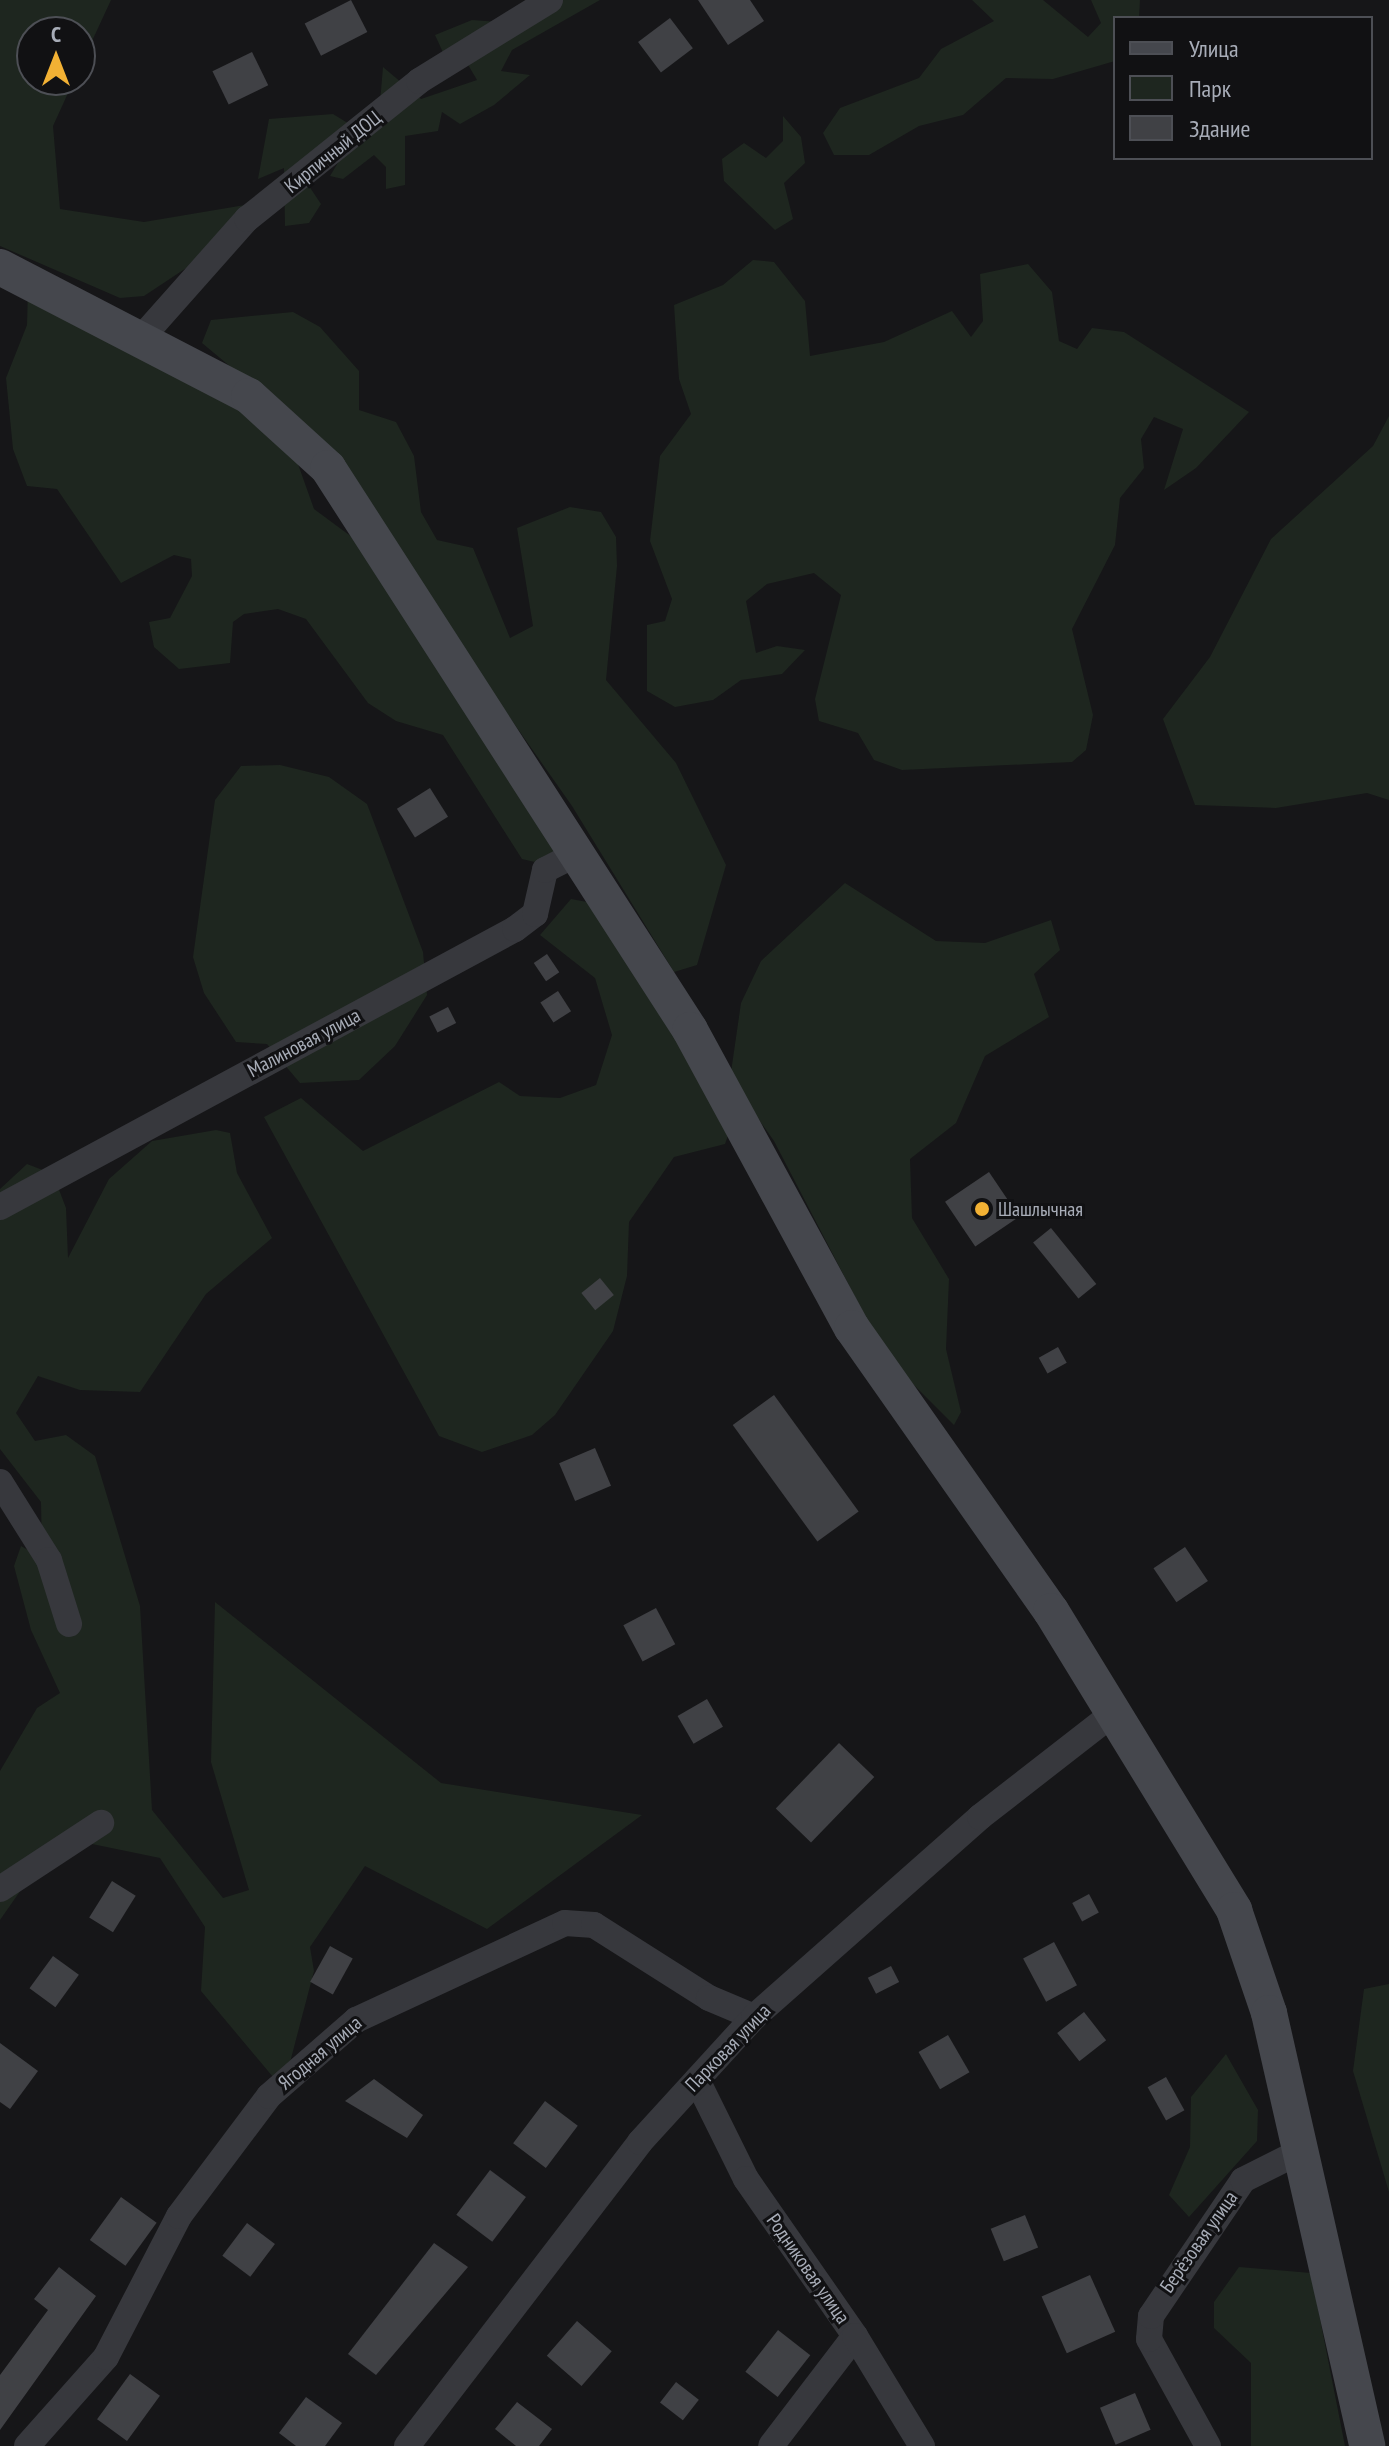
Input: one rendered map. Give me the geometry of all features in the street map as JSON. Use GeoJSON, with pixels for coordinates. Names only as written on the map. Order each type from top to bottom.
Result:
{"type":"FeatureCollection","features":[{"type":"Feature","properties":{"kind":"main road"},"geometry":{"type":"LineString","coordinates":[[2,274],[143,336],[249,396],[328,468],[690,1030],[852,1328],[948,1457],[1115,1712],[1234,1910],[1269,2013],[1367,2446]]}},
{"type":"Feature","properties":{"kind":"street","name":"Кирпичный ДОЦ"},"geometry":{"type":"LineString","coordinates":[[143,336],[247,219],[419,81],[550,0]]}},
{"type":"Feature","properties":{"kind":"street","name":"Малиновая улица"},"geometry":{"type":"LineString","coordinates":[[0,1207],[515,929],[535,914],[545,870],[576,854]]}},
{"type":"Feature","properties":{"kind":"street"},"geometry":{"type":"LineString","coordinates":[[0,1482],[49,1560],[69,1624]]}},
{"type":"Feature","properties":{"kind":"street","name":"Парковая улица"},"geometry":{"type":"LineString","coordinates":[[407,2446],[510,2305],[697,2080],[754,2017],[980,1817],[1115,1712]]}},
{"type":"Feature","properties":{"kind":"street"},"geometry":{"type":"LineString","coordinates":[[0,1889],[101,1823]]}},
{"type":"Feature","properties":{"kind":"street","name":"Ягодная улица"},"geometry":{"type":"LineString","coordinates":[[27,2446],[106,2357],[179,2216],[269,2096],[356,2020],[565,1923],[594,1925],[709,1998],[754,2017]]}},
{"type":"Feature","properties":{"kind":"street","name":"Родниковая улица"},"geometry":{"type":"LineString","coordinates":[[697,2080],[746,2179],[855,2336],[771,2446]]}},
{"type":"Feature","properties":{"kind":"street","name":"Берёзовая улица"},"geometry":{"type":"LineString","coordinates":[[1208,2446],[1149,2339],[1151,2316],[1243,2180],[1299,2152]]}},
{"type":"Feature","properties":{"kind":"street"},"geometry":{"type":"LineString","coordinates":[[855,2336],[922,2446]]}},
{"type":"Feature","properties":{"kind":"green space"},"geometry":{"type":"Polygon","coordinates":[[[0,0],[111,0],[96,32],[96,16],[16,16],[16,96],[67,96],[53,126],[60,209],[144,222],[245,205],[230,239],[144,296],[120,298],[0,246],[0,0]]]}},
{"type":"Feature","properties":{"kind":"green space"},"geometry":{"type":"Polygon","coordinates":[[[536,0],[600,0],[512,50],[501,71],[530,75],[494,105],[460,124],[442,112],[438,131],[405,136],[405,185],[386,189],[386,167],[374,155],[343,179],[330,176],[342,156],[299,171],[321,204],[309,223],[285,226],[284,168],[258,179],[269,119],[333,114],[364,133],[380,102],[383,67],[421,99],[477,80],[467,63],[446,59],[435,35],[472,20],[499,22],[536,0]]]}},
{"type":"Feature","properties":{"kind":"green space"},"geometry":{"type":"Polygon","coordinates":[[[972,0],[1043,0],[1088,37],[1101,23],[1091,0],[1140,0],[1139,16],[1113,16],[1113,62],[1053,79],[1006,78],[963,115],[919,126],[869,155],[834,155],[823,133],[840,108],[919,78],[941,49],[994,21],[972,0]]]}},
{"type":"Feature","properties":{"kind":"green space"},"geometry":{"type":"Polygon","coordinates":[[[783,116],[801,137],[805,163],[784,183],[793,219],[775,230],[724,181],[722,159],[744,143],[766,158],[783,141],[783,116]]]}},
{"type":"Feature","properties":{"kind":"green space"},"geometry":{"type":"Polygon","coordinates":[[[753,260],[774,262],[805,301],[810,356],[884,342],[952,311],[971,337],[983,321],[980,274],[1028,264],[1052,292],[1059,341],[1077,349],[1092,328],[1124,332],[1249,412],[1196,468],[1164,490],[1183,429],[1154,417],[1141,439],[1144,468],[1120,498],[1115,545],[1072,629],[1093,715],[1086,750],[1072,762],[902,770],[874,760],[858,733],[819,721],[815,699],[841,595],[814,573],[767,584],[746,601],[756,653],[777,646],[805,650],[782,674],[741,680],[713,700],[675,707],[647,691],[647,625],[665,621],[672,599],[650,541],[660,456],[691,414],[679,379],[674,305],[723,285],[753,260]]]}},
{"type":"Feature","properties":{"kind":"green space"},"geometry":{"type":"Polygon","coordinates":[[[28,289],[238,405],[298,464],[314,509],[360,543],[551,828],[556,867],[522,859],[443,735],[396,721],[368,703],[306,619],[278,609],[244,614],[233,622],[230,663],[179,669],[154,647],[149,622],[170,618],[192,576],[191,559],[174,555],[121,583],[57,489],[27,486],[13,449],[6,378],[27,325],[28,289]]]}},
{"type":"Feature","properties":{"kind":"green space"},"geometry":{"type":"Polygon","coordinates":[[[293,312],[320,327],[359,371],[359,410],[396,422],[414,456],[421,512],[437,540],[473,548],[510,638],[533,626],[517,528],[570,507],[601,512],[616,537],[617,566],[606,680],[676,763],[726,865],[697,965],[674,972],[572,806],[309,432],[202,343],[211,320],[293,312]]]}},
{"type":"Feature","properties":{"kind":"green space"},"geometry":{"type":"Polygon","coordinates":[[[1389,416],[1389,800],[1367,793],[1276,808],[1195,805],[1163,719],[1210,657],[1271,539],[1373,446],[1389,416]]]}},
{"type":"Feature","properties":{"kind":"green space"},"geometry":{"type":"Polygon","coordinates":[[[280,765],[329,777],[367,804],[423,952],[427,995],[395,1046],[359,1080],[300,1083],[267,1044],[236,1042],[204,993],[193,957],[215,800],[241,766],[280,765]]]}},
{"type":"Feature","properties":{"kind":"green space"},"geometry":{"type":"Polygon","coordinates":[[[845,883],[936,941],[985,943],[1051,920],[1060,950],[1034,974],[1049,1017],[985,1056],[956,1123],[910,1159],[912,1218],[949,1279],[946,1349],[961,1412],[954,1425],[901,1372],[867,1320],[774,1141],[730,1079],[741,1003],[761,961],[845,883]]]}},
{"type":"Feature","properties":{"kind":"green space"},"geometry":{"type":"Polygon","coordinates":[[[571,899],[598,904],[730,1130],[725,1144],[674,1157],[629,1222],[627,1276],[613,1331],[555,1415],[532,1435],[482,1452],[439,1436],[264,1117],[301,1098],[363,1151],[499,1082],[520,1096],[560,1098],[596,1085],[612,1035],[595,978],[540,935],[571,899]]]}},
{"type":"Feature","properties":{"kind":"green space"},"geometry":{"type":"Polygon","coordinates":[[[216,1130],[230,1133],[237,1173],[272,1238],[206,1294],[140,1392],[80,1390],[38,1376],[16,1413],[35,1441],[66,1435],[95,1456],[140,1606],[152,1810],[223,1898],[249,1890],[211,1762],[215,1602],[441,1783],[642,1815],[487,1929],[365,1866],[310,1947],[314,1971],[283,2089],[201,1991],[205,1927],[160,1858],[58,1837],[0,1920],[0,1771],[37,1708],[60,1693],[31,1630],[14,1566],[21,1546],[42,1558],[41,1502],[0,1449],[0,1189],[27,1164],[53,1174],[66,1208],[68,1258],[109,1179],[152,1141],[216,1130]]]}},
{"type":"Feature","properties":{"kind":"green space"},"geometry":{"type":"Polygon","coordinates":[[[1389,1984],[1389,2192],[1353,2071],[1364,1989],[1389,1984]]]}},
{"type":"Feature","properties":{"kind":"green space"},"geometry":{"type":"Polygon","coordinates":[[[1226,2054],[1258,2110],[1257,2141],[1189,2217],[1169,2195],[1190,2147],[1191,2097],[1226,2054]]]}},
{"type":"Feature","properties":{"kind":"green space"},"geometry":{"type":"Polygon","coordinates":[[[1239,2267],[1311,2273],[1345,2446],[1251,2446],[1251,2363],[1214,2328],[1214,2302],[1239,2267]]]}},
{"type":"Feature","properties":{"kind":"building"},"geometry":{"type":"Polygon","coordinates":[[[351,0],[367,32],[321,56],[305,24],[351,0]]]}},
{"type":"Feature","properties":{"kind":"building"},"geometry":{"type":"Polygon","coordinates":[[[698,0],[750,0],[764,21],[728,45],[698,0]]]}},
{"type":"Feature","properties":{"kind":"building"},"geometry":{"type":"Polygon","coordinates":[[[670,18],[693,48],[661,72],[638,42],[670,18]]]}},
{"type":"Feature","properties":{"kind":"building"},"geometry":{"type":"Polygon","coordinates":[[[252,52],[268,85],[229,105],[212,71],[252,52]]]}},
{"type":"Feature","properties":{"kind":"building"},"geometry":{"type":"Polygon","coordinates":[[[430,788],[448,817],[415,838],[397,809],[430,788]]]}},
{"type":"Feature","properties":{"kind":"building"},"geometry":{"type":"Polygon","coordinates":[[[547,954],[559,972],[546,981],[534,963],[547,954]]]}},
{"type":"Feature","properties":{"kind":"building"},"geometry":{"type":"Polygon","coordinates":[[[558,991],[571,1011],[553,1023],[540,1002],[558,991]]]}},
{"type":"Feature","properties":{"kind":"building"},"geometry":{"type":"Polygon","coordinates":[[[448,1007],[456,1023],[437,1033],[429,1017],[448,1007]]]}},
{"type":"Feature","properties":{"kind":"building","name":"Шашлычная"},"geometry":{"type":"Polygon","coordinates":[[[989,1172],[1019,1217],[975,1246],[945,1202],[989,1172]]]}},
{"type":"Feature","properties":{"kind":"building"},"geometry":{"type":"Polygon","coordinates":[[[1051,1228],[1096,1284],[1078,1298],[1033,1242],[1051,1228]]]}},
{"type":"Feature","properties":{"kind":"building"},"geometry":{"type":"Polygon","coordinates":[[[600,1278],[614,1295],[595,1310],[581,1293],[600,1278]]]}},
{"type":"Feature","properties":{"kind":"building"},"geometry":{"type":"Polygon","coordinates":[[[1058,1347],[1067,1363],[1047,1373],[1039,1358],[1058,1347]]]}},
{"type":"Feature","properties":{"kind":"building"},"geometry":{"type":"Polygon","coordinates":[[[774,1395],[859,1511],[817,1541],[733,1425],[774,1395]]]}},
{"type":"Feature","properties":{"kind":"building"},"geometry":{"type":"Polygon","coordinates":[[[595,1448],[611,1486],[575,1501],[559,1463],[595,1448]]]}},
{"type":"Feature","properties":{"kind":"building"},"geometry":{"type":"Polygon","coordinates":[[[1185,1547],[1208,1581],[1176,1602],[1153,1568],[1185,1547]]]}},
{"type":"Feature","properties":{"kind":"building"},"geometry":{"type":"Polygon","coordinates":[[[656,1608],[675,1644],[643,1662],[623,1625],[656,1608]]]}},
{"type":"Feature","properties":{"kind":"building"},"geometry":{"type":"Polygon","coordinates":[[[707,1699],[723,1727],[694,1744],[678,1716],[707,1699]]]}},
{"type":"Feature","properties":{"kind":"building"},"geometry":{"type":"Polygon","coordinates":[[[839,1743],[874,1777],[811,1842],[776,1808],[839,1743]]]}},
{"type":"Feature","properties":{"kind":"building"},"geometry":{"type":"Polygon","coordinates":[[[112,1881],[136,1896],[113,1932],[89,1917],[112,1881]]]}},
{"type":"Feature","properties":{"kind":"building"},"geometry":{"type":"Polygon","coordinates":[[[1089,1894],[1099,1913],[1082,1921],[1072,1903],[1089,1894]]]}},
{"type":"Feature","properties":{"kind":"building"},"geometry":{"type":"Polygon","coordinates":[[[1054,1942],[1077,1985],[1046,2002],[1023,1958],[1054,1942]]]}},
{"type":"Feature","properties":{"kind":"building"},"geometry":{"type":"Polygon","coordinates":[[[330,1946],[353,1959],[333,1994],[310,1982],[330,1946]]]}},
{"type":"Feature","properties":{"kind":"building"},"geometry":{"type":"Polygon","coordinates":[[[53,1956],[79,1975],[55,2007],[29,1988],[53,1956]]]}},
{"type":"Feature","properties":{"kind":"building"},"geometry":{"type":"Polygon","coordinates":[[[891,1966],[899,1982],[876,1994],[868,1978],[891,1966]]]}},
{"type":"Feature","properties":{"kind":"building"},"geometry":{"type":"Polygon","coordinates":[[[1084,2012],[1106,2040],[1079,2061],[1057,2033],[1084,2012]]]}},
{"type":"Feature","properties":{"kind":"building"},"geometry":{"type":"Polygon","coordinates":[[[948,2035],[970,2072],[940,2089],[919,2052],[948,2035]]]}},
{"type":"Feature","properties":{"kind":"building"},"geometry":{"type":"Polygon","coordinates":[[[0,2043],[38,2071],[10,2109],[0,2102],[0,2043]]]}},
{"type":"Feature","properties":{"kind":"building"},"geometry":{"type":"Polygon","coordinates":[[[1166,2077],[1184,2110],[1166,2120],[1148,2087],[1166,2077]]]}},
{"type":"Feature","properties":{"kind":"building"},"geometry":{"type":"Polygon","coordinates":[[[374,2079],[423,2115],[407,2138],[345,2101],[374,2079]]]}},
{"type":"Feature","properties":{"kind":"building"},"geometry":{"type":"Polygon","coordinates":[[[545,2101],[578,2126],[546,2168],[513,2143],[545,2101]]]}},
{"type":"Feature","properties":{"kind":"building"},"geometry":{"type":"Polygon","coordinates":[[[490,2170],[526,2197],[492,2242],[456,2215],[490,2170]]]}},
{"type":"Feature","properties":{"kind":"building"},"geometry":{"type":"Polygon","coordinates":[[[121,2197],[157,2223],[125,2266],[90,2240],[121,2197]]]}},
{"type":"Feature","properties":{"kind":"building"},"geometry":{"type":"Polygon","coordinates":[[[1025,2215],[1038,2247],[1004,2261],[991,2229],[1025,2215]]]}},
{"type":"Feature","properties":{"kind":"building"},"geometry":{"type":"Polygon","coordinates":[[[247,2223],[275,2244],[250,2277],[222,2256],[247,2223]]]}},
{"type":"Feature","properties":{"kind":"building"},"geometry":{"type":"Polygon","coordinates":[[[434,2243],[468,2267],[376,2375],[348,2354],[434,2243]]]}},
{"type":"Feature","properties":{"kind":"building"},"geometry":{"type":"Polygon","coordinates":[[[59,2267],[96,2296],[0,2430],[0,2375],[48,2310],[34,2299],[59,2267]]]}},
{"type":"Feature","properties":{"kind":"building"},"geometry":{"type":"Polygon","coordinates":[[[1090,2275],[1115,2332],[1067,2353],[1042,2297],[1090,2275]]]}},
{"type":"Feature","properties":{"kind":"building"},"geometry":{"type":"Polygon","coordinates":[[[577,2321],[612,2351],[582,2386],[547,2356],[577,2321]]]}},
{"type":"Feature","properties":{"kind":"building"},"geometry":{"type":"Polygon","coordinates":[[[778,2330],[810,2355],[778,2397],[745,2372],[778,2330]]]}},
{"type":"Feature","properties":{"kind":"building"},"geometry":{"type":"Polygon","coordinates":[[[130,2374],[160,2396],[127,2441],[97,2419],[130,2374]]]}},
{"type":"Feature","properties":{"kind":"building"},"geometry":{"type":"Polygon","coordinates":[[[676,2382],[699,2400],[683,2420],[660,2402],[676,2382]]]}},
{"type":"Feature","properties":{"kind":"building"},"geometry":{"type":"Polygon","coordinates":[[[1135,2393],[1151,2430],[1116,2445],[1100,2408],[1135,2393]]]}},
{"type":"Feature","properties":{"kind":"building"},"geometry":{"type":"Polygon","coordinates":[[[306,2397],[342,2423],[325,2446],[296,2446],[279,2433],[306,2397]]]}},
{"type":"Feature","properties":{"kind":"building"},"geometry":{"type":"Polygon","coordinates":[[[517,2402],[552,2429],[539,2446],[516,2446],[495,2429],[517,2402]]]}},
{"type":"Feature","properties":{"kind":"place","name":"Шашлычная"},"geometry":{"type":"Point","coordinates":[982,1209]}}]}
